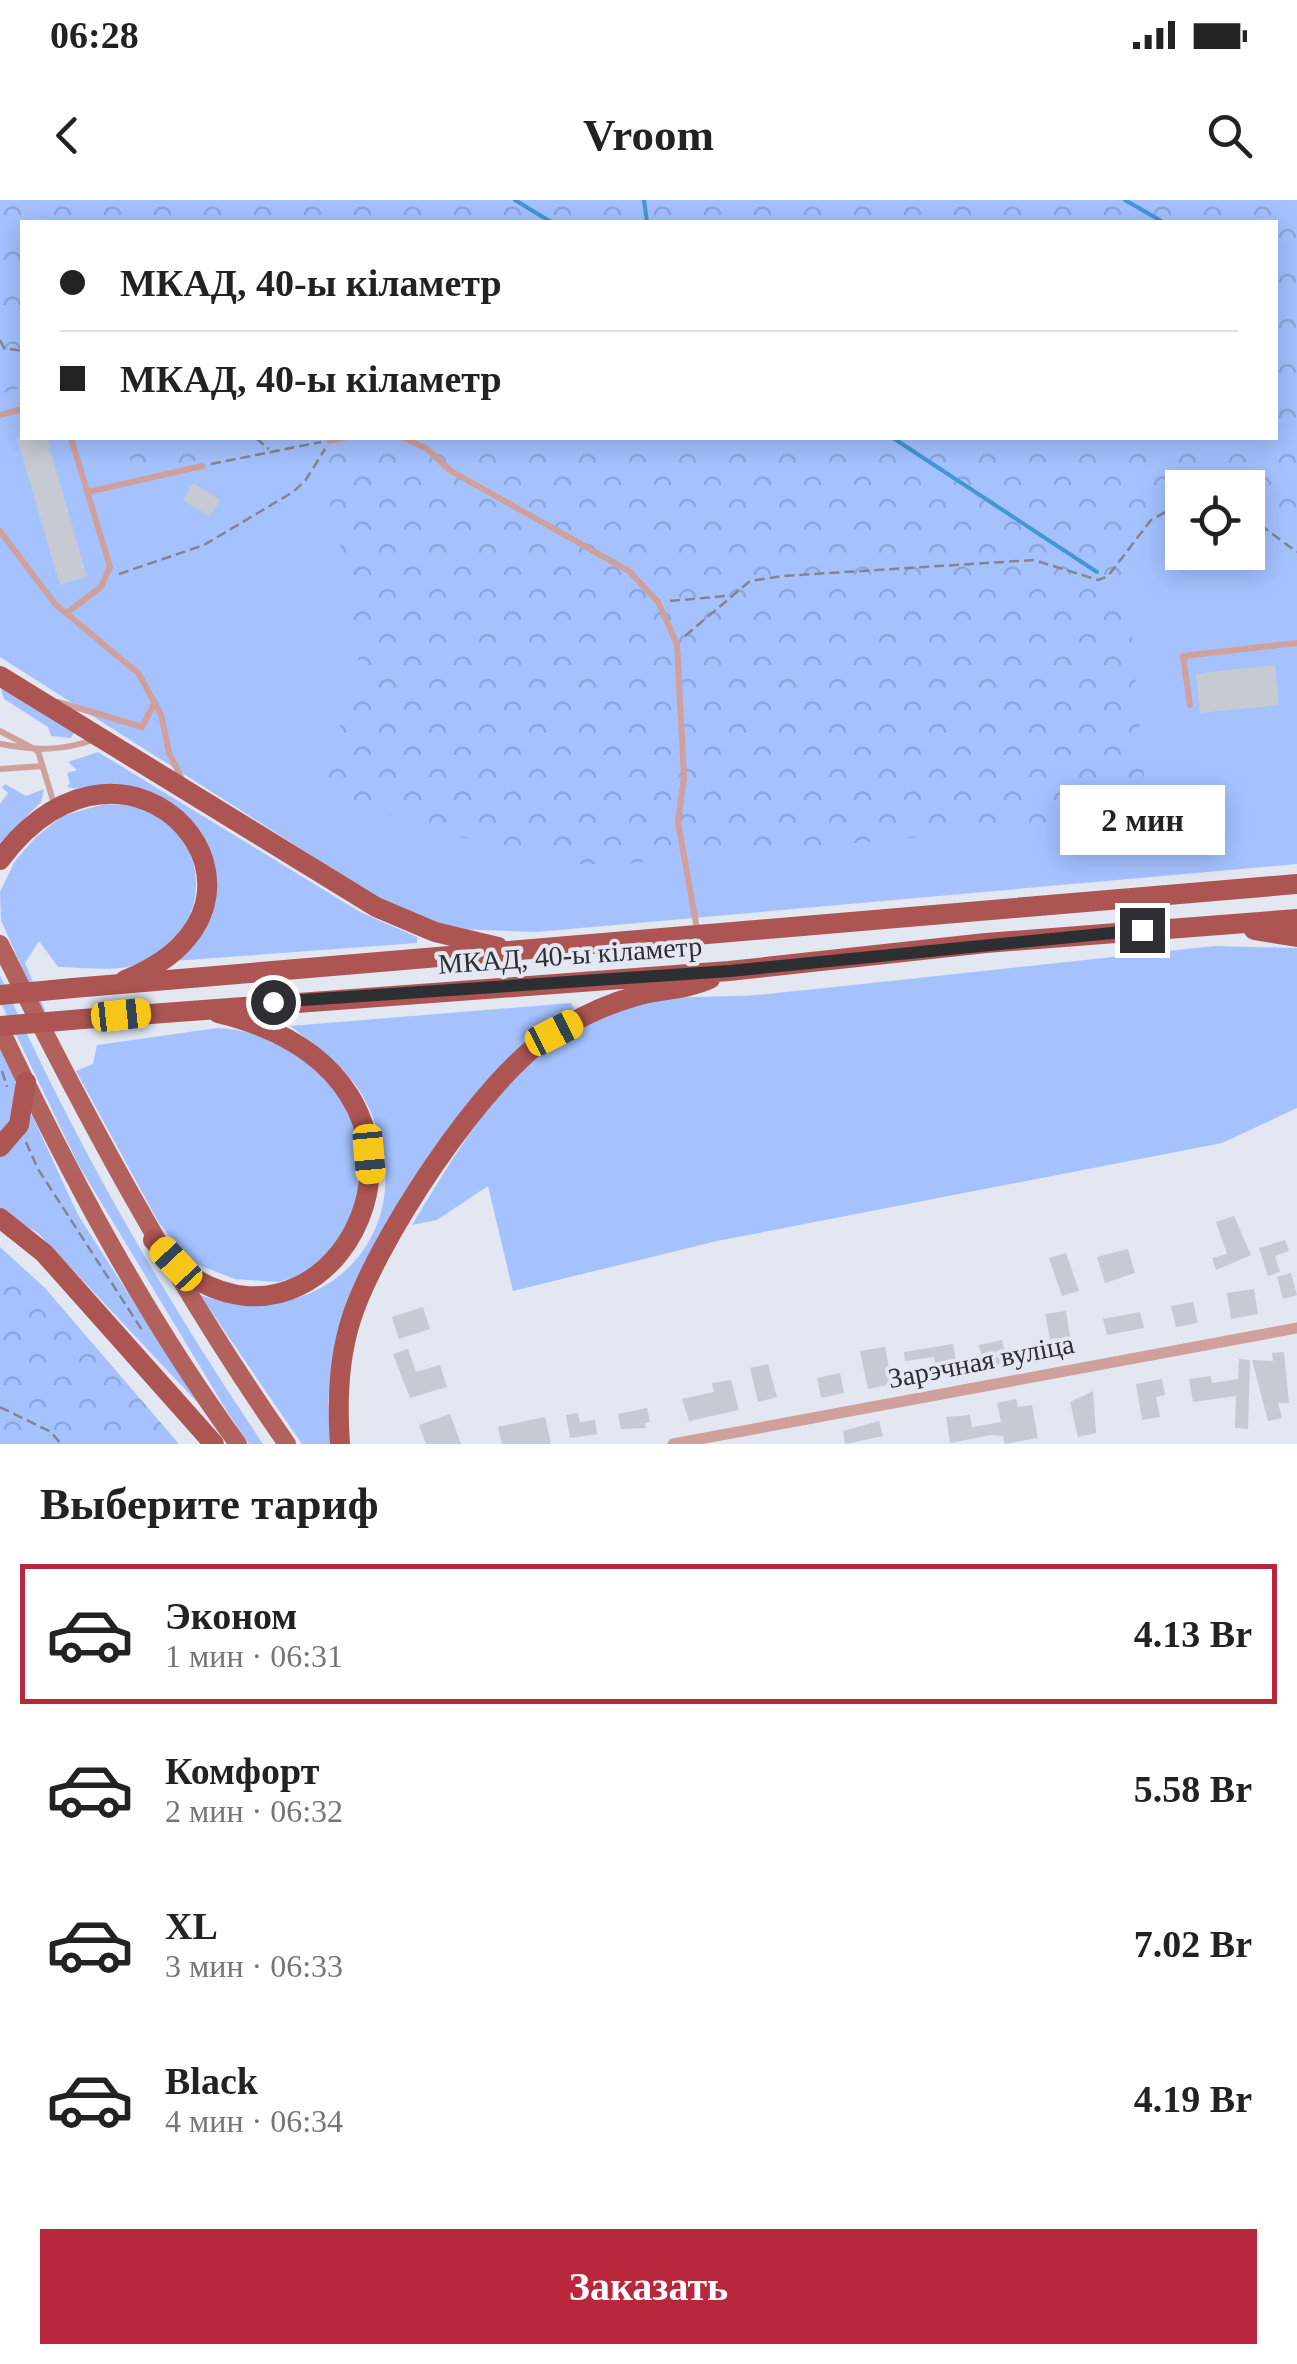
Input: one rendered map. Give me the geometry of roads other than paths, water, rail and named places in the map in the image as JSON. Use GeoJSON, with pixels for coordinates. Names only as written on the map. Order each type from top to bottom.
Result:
{"type":"FeatureCollection","features":[{"type":"Feature","properties":{"kind":"highway"},"geometry":{"type":"LineString","coordinates":[[0,676],[376,906],[435,932],[514,951]]}},
{"type":"Feature","properties":{"kind":"highway"},"geometry":{"type":"LineString","coordinates":[[0,860],[30,828],[56,808],[93,793],[140,798],[181,821],[204,856],[207,898],[189,936],[160,964],[108,987]]}},
{"type":"Feature","properties":{"kind":"highway","name":"МКАД, 40-ы кіламетр"},"geometry":{"type":"LineString","coordinates":[[0,995],[1297,884]]}},
{"type":"Feature","properties":{"kind":"highway"},"geometry":{"type":"LineString","coordinates":[[1222,924],[1297,918]]}},
{"type":"Feature","properties":{"kind":"highway","name":"МКАД, 40-ы кіламетр"},"geometry":{"type":"LineString","coordinates":[[0,1027],[196,1008],[730,971],[1222,924]]}},
{"type":"Feature","properties":{"kind":"highway"},"geometry":{"type":"LineString","coordinates":[[1222,924],[1297,938]]}},
{"type":"Feature","properties":{"kind":"highway"},"geometry":{"type":"LineString","coordinates":[[340,1444],[341,1359],[359,1297],[452,1140],[484,1095],[538,1043],[584,1018],[634,996],[690,988],[730,971]]}},
{"type":"Feature","properties":{"kind":"highway"},"geometry":{"type":"LineString","coordinates":[[154,1240],[193,1278],[238,1292],[276,1291],[314,1276],[343,1252],[363,1216],[368,1194],[366,1133],[356,1108],[327,1066],[260,1023],[196,1008]]}},
{"type":"Feature","properties":{"kind":"highway"},"geometry":{"type":"LineString","coordinates":[[0,1147],[19,1125],[17,1088]]}},
{"type":"Feature","properties":{"kind":"highway"},"geometry":{"type":"LineString","coordinates":[[0,1218],[44,1253],[214,1444]]}},
{"type":"Feature","properties":{"kind":"main road"},"geometry":{"type":"LineString","coordinates":[[0,944],[91,1128],[154,1240],[211,1335],[288,1444]]}},
{"type":"Feature","properties":{"kind":"main road"},"geometry":{"type":"LineString","coordinates":[[0,1027],[17,1088],[163,1332],[238,1444]]}},
{"type":"Feature","properties":{"kind":"street","name":"Зарэчная вуліца"},"geometry":{"type":"LineString","coordinates":[[674,1444],[1297,1328]]}},
{"type":"Feature","properties":{"kind":"lane"},"geometry":{"type":"LineString","coordinates":[[69,611],[108,577],[110,566],[71,440]]}},
{"type":"Feature","properties":{"kind":"lane"},"geometry":{"type":"LineString","coordinates":[[330,441],[335,440]]}},
{"type":"Feature","properties":{"kind":"lane"},"geometry":{"type":"LineString","coordinates":[[408,440],[427,449],[451,471],[629,570],[658,602],[677,644],[684,777],[678,822],[698,935]]}},
{"type":"Feature","properties":{"kind":"lane"},"geometry":{"type":"LineString","coordinates":[[88,492],[202,466]]}},
{"type":"Feature","properties":{"kind":"lane"},"geometry":{"type":"LineString","coordinates":[[0,532],[56,604],[69,611],[85,632],[138,673],[155,701],[169,752],[190,792]]}},
{"type":"Feature","properties":{"kind":"lane"},"geometry":{"type":"LineString","coordinates":[[1190,705],[1183,656],[1297,643]]}},
{"type":"Feature","properties":{"kind":"lane"},"geometry":{"type":"LineString","coordinates":[[25,690],[128,726],[147,724],[155,701]]}},
{"type":"Feature","properties":{"kind":"lane"},"geometry":{"type":"LineString","coordinates":[[0,731],[38,751],[56,808]]}},
{"type":"Feature","properties":{"kind":"lane"},"geometry":{"type":"LineString","coordinates":[[14,752],[67,750],[102,737]]}},
{"type":"Feature","properties":{"kind":"lane"},"geometry":{"type":"LineString","coordinates":[[1,744],[38,751]]}},
{"type":"Feature","properties":{"kind":"lane"},"geometry":{"type":"LineString","coordinates":[[0,769],[32,764],[43,767]]}},
{"type":"Feature","properties":{"kind":"waterway"},"geometry":{"type":"LineString","coordinates":[[515,200],[548,220]]}},
{"type":"Feature","properties":{"kind":"waterway"},"geometry":{"type":"LineString","coordinates":[[644,200],[647,220]]}},
{"type":"Feature","properties":{"kind":"waterway"},"geometry":{"type":"LineString","coordinates":[[1125,200],[1160,220]]}},
{"type":"Feature","properties":{"kind":"waterway"},"geometry":{"type":"LineString","coordinates":[[896,440],[1097,572]]}}]}
